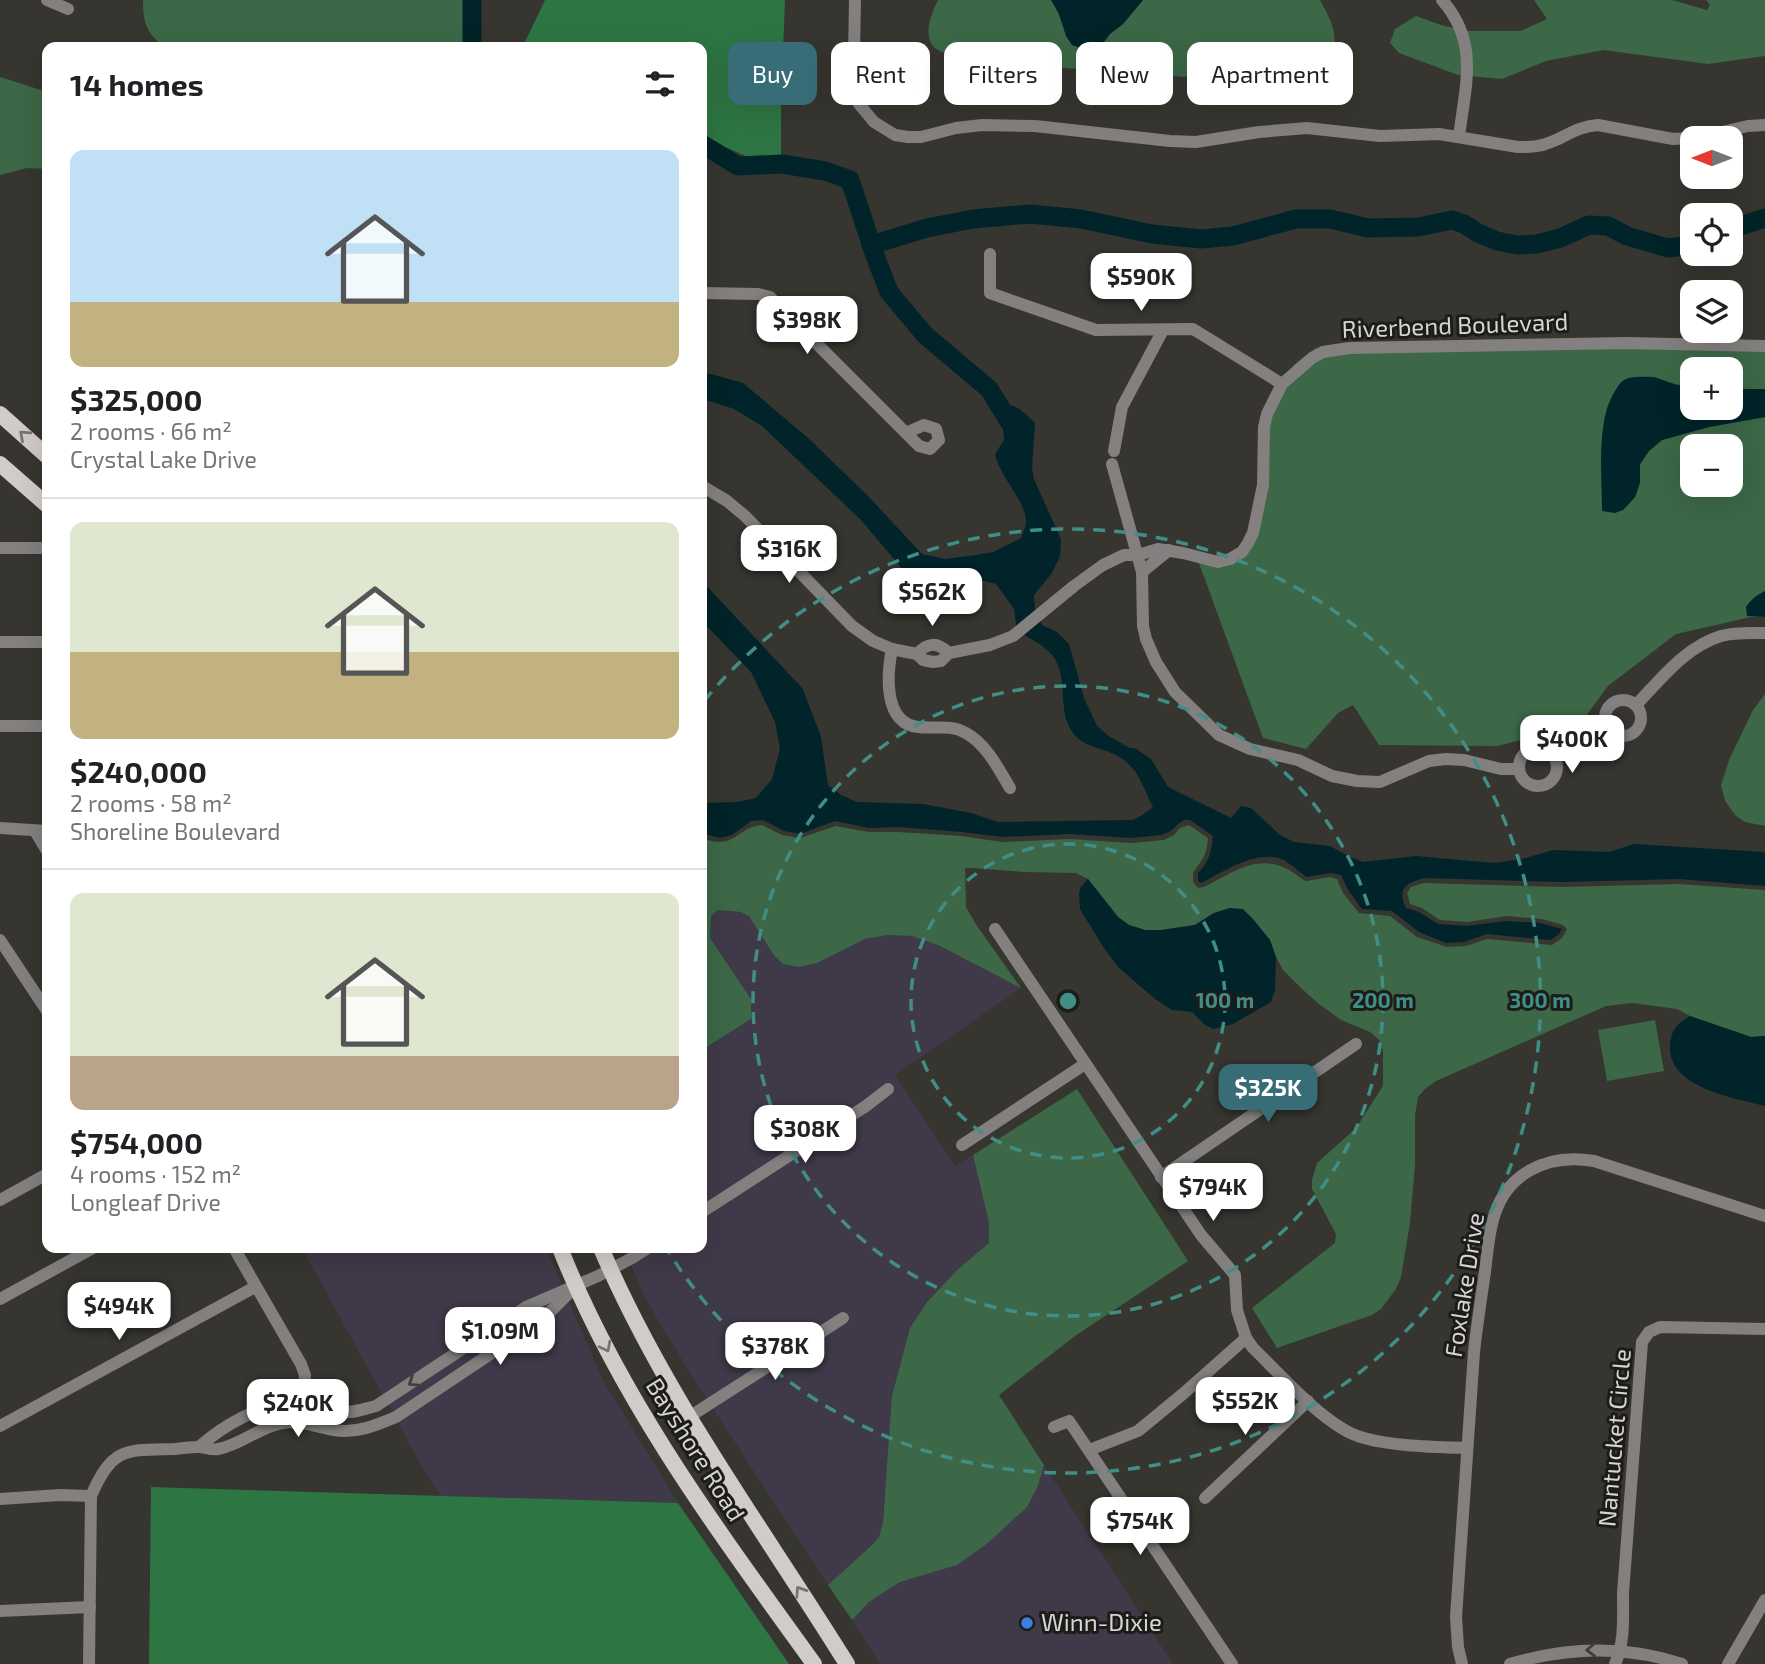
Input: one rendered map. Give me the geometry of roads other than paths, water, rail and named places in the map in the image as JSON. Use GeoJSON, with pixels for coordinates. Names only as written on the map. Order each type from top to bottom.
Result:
{"type":"FeatureCollection","features":[{"type":"Feature","properties":{"kind":"main road"},"geometry":{"type":"LineString","coordinates":[[0,414],[42,452]]}},
{"type":"Feature","properties":{"kind":"main road"},"geometry":{"type":"LineString","coordinates":[[0,464],[42,501]]}},
{"type":"Feature","properties":{"kind":"main road","name":"Bayshore Road"},"geometry":{"type":"LineString","coordinates":[[562,1253],[606,1347],[673,1463],[814,1664]]}},
{"type":"Feature","properties":{"kind":"main road","name":"Bayshore Road"},"geometry":{"type":"LineString","coordinates":[[603,1253],[648,1347],[689,1417],[847,1664]]}},
{"type":"Feature","properties":{"kind":"main road"},"geometry":{"type":"LineString","coordinates":[[814,1664],[837,1648]]}},
{"type":"Feature","properties":{"kind":"street"},"geometry":{"type":"LineString","coordinates":[[47,0],[68,9]]}},
{"type":"Feature","properties":{"kind":"street"},"geometry":{"type":"LineString","coordinates":[[855,0],[854,55],[859,104],[874,122],[895,135],[921,137],[982,125],[1035,126],[1196,142],[1307,128],[1380,136],[1427,134],[1531,147],[1553,142],[1586,126],[1598,125],[1680,138]]}},
{"type":"Feature","properties":{"kind":"street"},"geometry":{"type":"LineString","coordinates":[[1442,0],[1460,27],[1467,51],[1468,76],[1459,137]]}},
{"type":"Feature","properties":{"kind":"street"},"geometry":{"type":"LineString","coordinates":[[1743,128],[1765,125]]}},
{"type":"Feature","properties":{"kind":"street"},"geometry":{"type":"LineString","coordinates":[[990,254],[990,293],[1097,330],[1193,329],[1282,384]]}},
{"type":"Feature","properties":{"kind":"street"},"geometry":{"type":"LineString","coordinates":[[707,293],[758,293],[770,297],[906,433]]}},
{"type":"Feature","properties":{"kind":"street"},"geometry":{"type":"LineString","coordinates":[[1163,330],[1122,407],[1113,458],[1142,572],[1143,626],[1146,639],[1156,662],[1175,692],[1210,728],[1229,741],[1262,753],[1298,760],[1332,776],[1380,782],[1429,761],[1446,760],[1464,760],[1501,769],[1519,769]]}},
{"type":"Feature","properties":{"kind":"street","name":"Riverbend Boulevard"},"geometry":{"type":"LineString","coordinates":[[707,489],[745,516],[852,626],[873,641],[892,649],[917,654],[932,645],[941,646],[949,653],[1003,642],[1016,635],[1102,565],[1124,555],[1138,555],[1158,549],[1218,562],[1241,552],[1253,533],[1263,485],[1264,427],[1267,414],[1282,384],[1323,352],[1335,349],[1627,342],[1765,346]]}},
{"type":"Feature","properties":{"kind":"street"},"geometry":{"type":"LineString","coordinates":[[0,548],[42,548]]}},
{"type":"Feature","properties":{"kind":"street"},"geometry":{"type":"LineString","coordinates":[[1142,572],[1169,550]]}},
{"type":"Feature","properties":{"kind":"street"},"geometry":{"type":"LineString","coordinates":[[1636,705],[1689,652],[1699,646],[1721,636],[1765,632]]}},
{"type":"Feature","properties":{"kind":"street"},"geometry":{"type":"LineString","coordinates":[[0,642],[42,642]]}},
{"type":"Feature","properties":{"kind":"street"},"geometry":{"type":"LineString","coordinates":[[892,649],[889,685],[893,708],[899,718],[909,726],[946,727],[959,729],[969,735],[986,751],[1010,788]]}},
{"type":"Feature","properties":{"kind":"street"},"geometry":{"type":"LineString","coordinates":[[0,726],[42,726]]}},
{"type":"Feature","properties":{"kind":"street"},"geometry":{"type":"LineString","coordinates":[[0,828],[41,831]]}},
{"type":"Feature","properties":{"kind":"street"},"geometry":{"type":"LineString","coordinates":[[995,929],[1201,1235],[1235,1275],[1237,1310],[1246,1338],[1253,1348],[1308,1401],[1335,1424],[1354,1435],[1403,1444],[1467,1448]]}},
{"type":"Feature","properties":{"kind":"street"},"geometry":{"type":"LineString","coordinates":[[0,940],[42,1003]]}},
{"type":"Feature","properties":{"kind":"street"},"geometry":{"type":"LineString","coordinates":[[1161,1177],[1356,1044]]}},
{"type":"Feature","properties":{"kind":"street"},"geometry":{"type":"LineString","coordinates":[[962,1145],[1085,1064]]}},
{"type":"Feature","properties":{"kind":"street"},"geometry":{"type":"LineString","coordinates":[[707,1209],[888,1089]]}},
{"type":"Feature","properties":{"kind":"street","name":"Foxlake Drive"},"geometry":{"type":"LineString","coordinates":[[1462,1664],[1456,1617],[1478,1310],[1492,1224],[1503,1196],[1524,1173],[1537,1166],[1551,1161],[1579,1159],[1594,1161],[1765,1216]]}},
{"type":"Feature","properties":{"kind":"street"},"geometry":{"type":"LineString","coordinates":[[0,1200],[42,1175]]}},
{"type":"Feature","properties":{"kind":"street"},"geometry":{"type":"LineString","coordinates":[[0,1299],[84,1253]]}},
{"type":"Feature","properties":{"kind":"street"},"geometry":{"type":"LineString","coordinates":[[237,1253],[301,1364],[305,1376],[302,1422]]}},
{"type":"Feature","properties":{"kind":"street"},"geometry":{"type":"LineString","coordinates":[[200,1446],[215,1434],[251,1414],[276,1405],[303,1405],[337,1412],[376,1406],[527,1307],[639,1253]]}},
{"type":"Feature","properties":{"kind":"street"},"geometry":{"type":"LineString","coordinates":[[89,1664],[91,1496],[99,1478],[114,1459],[136,1449],[200,1446],[215,1450],[236,1443],[271,1425],[284,1422],[302,1422],[346,1431],[372,1427],[396,1417],[529,1328],[552,1310],[576,1285]]}},
{"type":"Feature","properties":{"kind":"street"},"geometry":{"type":"LineString","coordinates":[[0,1426],[255,1287]]}},
{"type":"Feature","properties":{"kind":"street"},"geometry":{"type":"LineString","coordinates":[[689,1417],[843,1318]]}},
{"type":"Feature","properties":{"kind":"street","name":"Nantucket Circle"},"geometry":{"type":"LineString","coordinates":[[1615,1664],[1621,1651],[1642,1342],[1649,1332],[1660,1327],[1765,1329]]}},
{"type":"Feature","properties":{"kind":"street"},"geometry":{"type":"LineString","coordinates":[[1089,1450],[1138,1431],[1246,1338]]}},
{"type":"Feature","properties":{"kind":"street"},"geometry":{"type":"LineString","coordinates":[[1205,1498],[1308,1401]]}},
{"type":"Feature","properties":{"kind":"street"},"geometry":{"type":"LineString","coordinates":[[1054,1427],[1069,1421],[1232,1664]]}},
{"type":"Feature","properties":{"kind":"street"},"geometry":{"type":"LineString","coordinates":[[0,1499],[91,1496]]}},
{"type":"Feature","properties":{"kind":"street"},"geometry":{"type":"LineString","coordinates":[[1728,1664],[1765,1600]]}},
{"type":"Feature","properties":{"kind":"street"},"geometry":{"type":"LineString","coordinates":[[0,1611],[90,1608]]}},
{"type":"Feature","properties":{"kind":"street"},"geometry":{"type":"LineString","coordinates":[[1510,1664],[1560,1652],[1587,1650],[1621,1651],[1682,1664]]}},
{"type":"Feature","properties":{"kind":"water"},"geometry":{"type":"Polygon","coordinates":[[[1051,0],[1143,0],[1104,42],[1076,42],[1076,46],[1072,45],[1051,0]]]}},
{"type":"Feature","properties":{"kind":"water"},"geometry":{"type":"Polygon","coordinates":[[[707,374],[743,383],[808,438],[867,495],[922,554],[945,559],[993,552],[1021,538],[1026,523],[1025,513],[995,454],[1004,440],[1001,404],[1012,405],[1023,412],[1035,423],[1032,468],[1034,479],[1061,539],[1060,556],[1052,573],[1034,595],[1035,608],[1042,625],[1057,632],[1069,644],[1084,698],[1097,726],[1110,737],[1135,748],[1151,759],[1168,787],[1231,818],[1241,806],[1251,808],[1280,835],[1294,842],[1330,846],[1363,862],[1416,856],[1494,863],[1522,859],[1553,850],[1609,852],[1634,844],[1765,852],[1765,886],[1679,879],[1563,882],[1424,878],[1412,882],[1403,891],[1406,908],[1419,912],[1438,924],[1467,926],[1506,921],[1540,923],[1562,929],[1551,940],[1487,934],[1464,942],[1446,943],[1419,932],[1392,911],[1362,909],[1341,875],[1330,873],[1306,877],[1284,860],[1274,857],[1252,859],[1201,883],[1198,881],[1198,873],[1209,856],[1213,836],[1190,820],[1184,820],[1171,831],[1161,835],[1131,838],[1070,834],[1003,837],[899,827],[869,828],[835,821],[800,834],[784,831],[763,820],[751,821],[732,835],[720,838],[707,834],[707,803],[738,802],[756,798],[772,779],[780,749],[775,722],[751,672],[707,626],[707,586],[803,689],[821,737],[828,785],[841,795],[857,802],[923,804],[971,813],[998,822],[1132,820],[1153,807],[1137,774],[1127,763],[1083,742],[1073,733],[1065,714],[1057,664],[1045,648],[1017,630],[1014,609],[996,584],[974,578],[947,578],[905,572],[861,520],[762,426],[734,409],[707,401],[707,374]]]}},
{"type":"Feature","properties":{"kind":"water"},"geometry":{"type":"Polygon","coordinates":[[[1654,377],[1680,385],[1680,420],[1743,420],[1743,389],[1765,389],[1765,417],[1709,427],[1662,440],[1649,451],[1640,464],[1640,482],[1635,497],[1623,510],[1615,513],[1602,511],[1601,449],[1605,417],[1617,387],[1624,380],[1654,377]]]}},
{"type":"Feature","properties":{"kind":"water"},"geometry":{"type":"Polygon","coordinates":[[[1765,591],[1765,617],[1747,616],[1748,604],[1765,591]]]}},
{"type":"Feature","properties":{"kind":"water"},"geometry":{"type":"Polygon","coordinates":[[[1088,879],[1118,917],[1129,925],[1145,930],[1195,925],[1214,913],[1230,908],[1243,909],[1270,940],[1276,957],[1275,990],[1271,1002],[1233,1024],[1213,1029],[1192,1012],[1172,1010],[1155,999],[1118,967],[1080,909],[1079,893],[1088,879]]]}},
{"type":"Feature","properties":{"kind":"water"},"geometry":{"type":"Polygon","coordinates":[[[1690,1016],[1751,1037],[1765,1036],[1765,1106],[1706,1089],[1680,1072],[1672,1060],[1671,1040],[1676,1028],[1690,1016]]]}},
{"type":"Feature","properties":{"kind":"waterway"},"geometry":{"type":"LineString","coordinates":[[472,0],[472,42]]}},
{"type":"Feature","properties":{"kind":"waterway"},"geometry":{"type":"LineString","coordinates":[[707,147],[738,166],[782,164],[825,171],[850,180],[889,292],[925,335],[989,389],[1015,431]]}},
{"type":"Feature","properties":{"kind":"waterway"},"geometry":{"type":"LineString","coordinates":[[871,245],[927,228],[973,219],[1030,214],[1081,219],[1152,234],[1201,239],[1233,236],[1296,219],[1330,219],[1368,228],[1418,227],[1452,220],[1497,241],[1517,245],[1537,244],[1560,238],[1589,225],[1608,226],[1627,236],[1668,248],[1680,246]]}},
{"type":"Feature","properties":{"kind":"waterway"},"geometry":{"type":"LineString","coordinates":[[1743,225],[1765,218]]}},
{"type":"Feature","properties":{"kind":"place","name":"Winn-Dixie"},"geometry":{"type":"Point","coordinates":[1027,1623]}}]}
